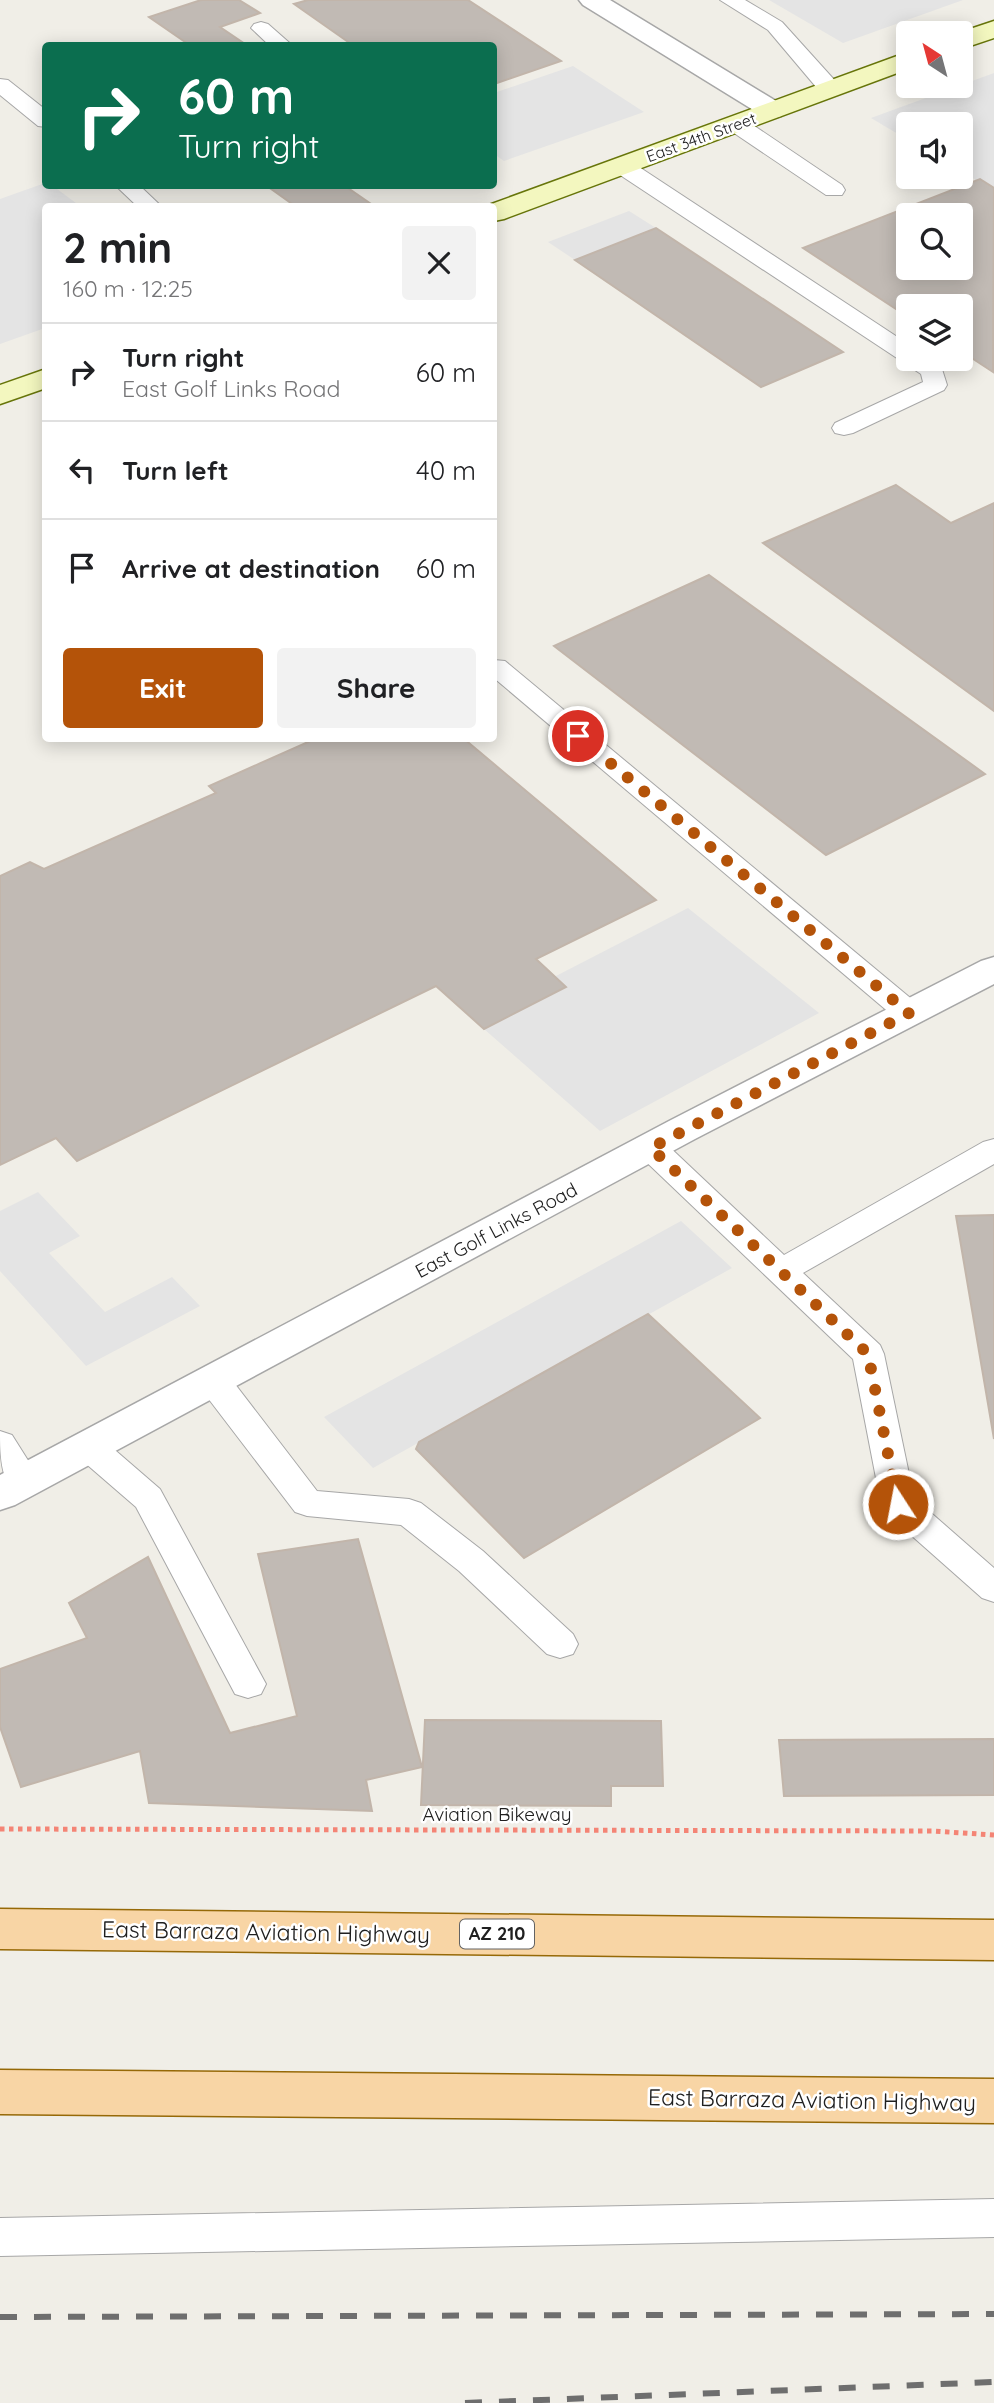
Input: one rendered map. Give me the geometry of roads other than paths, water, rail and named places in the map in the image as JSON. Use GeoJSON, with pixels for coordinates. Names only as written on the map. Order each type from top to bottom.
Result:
{"type":"FeatureCollection","features":[{"type":"Feature","properties":{"kind":"main road","name":"East Barraza Aviation Highway"},"geometry":{"type":"LineString","coordinates":[[0,1929],[994,1940]]}},
{"type":"Feature","properties":{"kind":"main road","name":"East Barraza Aviation Highway"},"geometry":{"type":"LineString","coordinates":[[0,2092],[994,2101]]}},
{"type":"Feature","properties":{"kind":"street"},"geometry":{"type":"LineString","coordinates":[[592,0],[772,110]]}},
{"type":"Feature","properties":{"kind":"street"},"geometry":{"type":"LineString","coordinates":[[973,37],[994,29]]}},
{"type":"Feature","properties":{"kind":"street","name":"East 34th Street"},"geometry":{"type":"LineString","coordinates":[[497,212],[896,64]]}},
{"type":"Feature","properties":{"kind":"street"},"geometry":{"type":"LineString","coordinates":[[0,395],[42,379]]}},
{"type":"Feature","properties":{"kind":"street","name":"East Golf Links Road"},"geometry":{"type":"LineString","coordinates":[[12,1488],[994,969]]}},
{"type":"Feature","properties":{"kind":"lane"},"geometry":{"type":"LineString","coordinates":[[730,0],[775,26],[830,89]]}},
{"type":"Feature","properties":{"kind":"lane"},"geometry":{"type":"LineString","coordinates":[[261,28],[279,42]]}},
{"type":"Feature","properties":{"kind":"lane"},"geometry":{"type":"LineString","coordinates":[[0,85],[42,118]]}},
{"type":"Feature","properties":{"kind":"lane"},"geometry":{"type":"LineString","coordinates":[[736,124],[834,190]]}},
{"type":"Feature","properties":{"kind":"lane"},"geometry":{"type":"LineString","coordinates":[[622,166],[896,346]]}},
{"type":"Feature","properties":{"kind":"lane"},"geometry":{"type":"LineString","coordinates":[[130,189],[147,203]]}},
{"type":"Feature","properties":{"kind":"lane"},"geometry":{"type":"LineString","coordinates":[[844,428],[935,385],[933,371]]}},
{"type":"Feature","properties":{"kind":"lane"},"geometry":{"type":"LineString","coordinates":[[497,668],[909,1013]]}},
{"type":"Feature","properties":{"kind":"lane"},"geometry":{"type":"LineString","coordinates":[[651,1148],[868,1354],[898,1504],[994,1588]]}},
{"type":"Feature","properties":{"kind":"lane"},"geometry":{"type":"LineString","coordinates":[[782,1271],[994,1150]]}},
{"type":"Feature","properties":{"kind":"lane"},"geometry":{"type":"LineString","coordinates":[[214,1380],[307,1503],[409,1512],[471,1560],[560,1644]]}},
{"type":"Feature","properties":{"kind":"lane"},"geometry":{"type":"LineString","coordinates":[[0,1444],[12,1488]]}},
{"type":"Feature","properties":{"kind":"lane"},"geometry":{"type":"LineString","coordinates":[[89,1447],[148,1498],[248,1684]]}},
{"type":"Feature","properties":{"kind":"lane"},"geometry":{"type":"LineString","coordinates":[[0,2236],[994,2218]]}},
{"type":"Feature","properties":{"kind":"railway"},"geometry":{"type":"LineString","coordinates":[[0,2317],[994,2314]]}},
{"type":"Feature","properties":{"kind":"railway"},"geometry":{"type":"LineString","coordinates":[[465,2403],[994,2382]]}}]}
